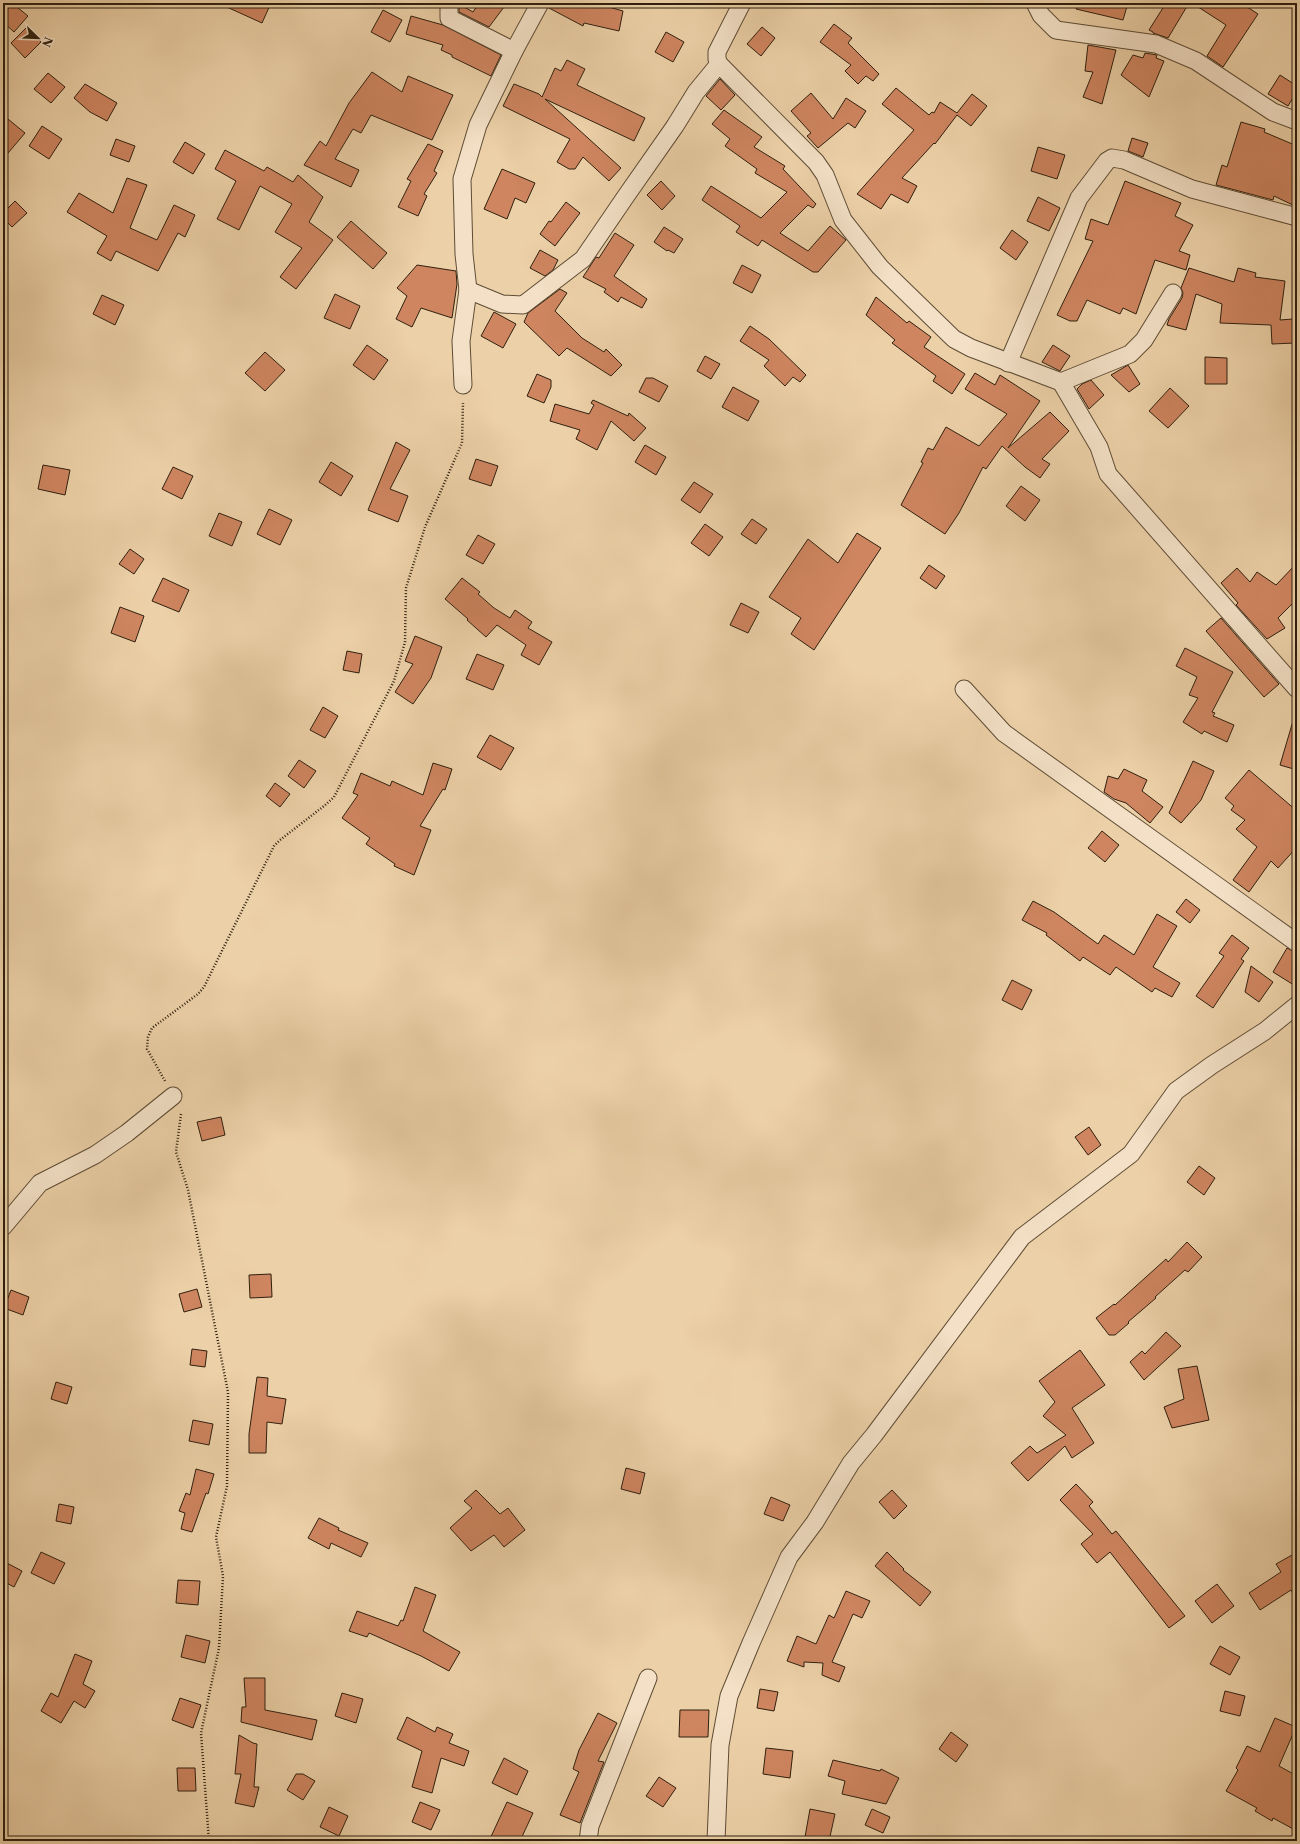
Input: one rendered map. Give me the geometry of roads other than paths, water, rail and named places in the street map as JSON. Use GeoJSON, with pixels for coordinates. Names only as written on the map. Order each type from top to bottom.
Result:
{"type":"FeatureCollection","features":[{"type":"Feature","properties":{"kind":"street"},"geometry":{"type":"LineString","coordinates":[[449,3],[449,18],[514,51]]}},
{"type":"Feature","properties":{"kind":"street"},"geometry":{"type":"LineString","coordinates":[[463,384],[461,341],[468,290],[464,254],[462,179],[478,125],[514,51],[540,3]]}},
{"type":"Feature","properties":{"kind":"street"},"geometry":{"type":"LineString","coordinates":[[742,3],[717,52],[719,64],[816,162],[825,175],[843,220],[880,267],[954,339],[971,348],[1008,363],[1061,382],[1098,447],[1108,474],[1297,689]]}},
{"type":"Feature","properties":{"kind":"street"},"geometry":{"type":"LineString","coordinates":[[1035,3],[1041,16],[1056,30],[1156,44],[1196,61],[1273,112],[1297,121]]}},
{"type":"Feature","properties":{"kind":"street"},"geometry":{"type":"LineString","coordinates":[[468,290],[502,304],[523,305],[583,259],[675,126],[696,92],[719,64]]}},
{"type":"Feature","properties":{"kind":"street"},"geometry":{"type":"LineString","coordinates":[[1008,363],[1079,198],[1107,161],[1112,158],[1124,160],[1192,189],[1297,217]]}},
{"type":"Feature","properties":{"kind":"street"},"geometry":{"type":"LineString","coordinates":[[1061,382],[1130,354],[1144,340],[1173,293]]}},
{"type":"Feature","properties":{"kind":"street"},"geometry":{"type":"LineString","coordinates":[[964,689],[1004,733],[1297,943]]}},
{"type":"Feature","properties":{"kind":"street"},"geometry":{"type":"LineString","coordinates":[[716,1841],[720,1745],[729,1696],[790,1557],[815,1522],[851,1463],[1022,1237],[1131,1154],[1176,1091],[1212,1064],[1265,1031],[1297,1005]]}},
{"type":"Feature","properties":{"kind":"street"},"geometry":{"type":"LineString","coordinates":[[3,1227],[43,1180],[95,1155],[127,1133],[173,1096]]}},
{"type":"Feature","properties":{"kind":"street"},"geometry":{"type":"LineString","coordinates":[[588,1841],[590,1826],[648,1678]]}}]}
